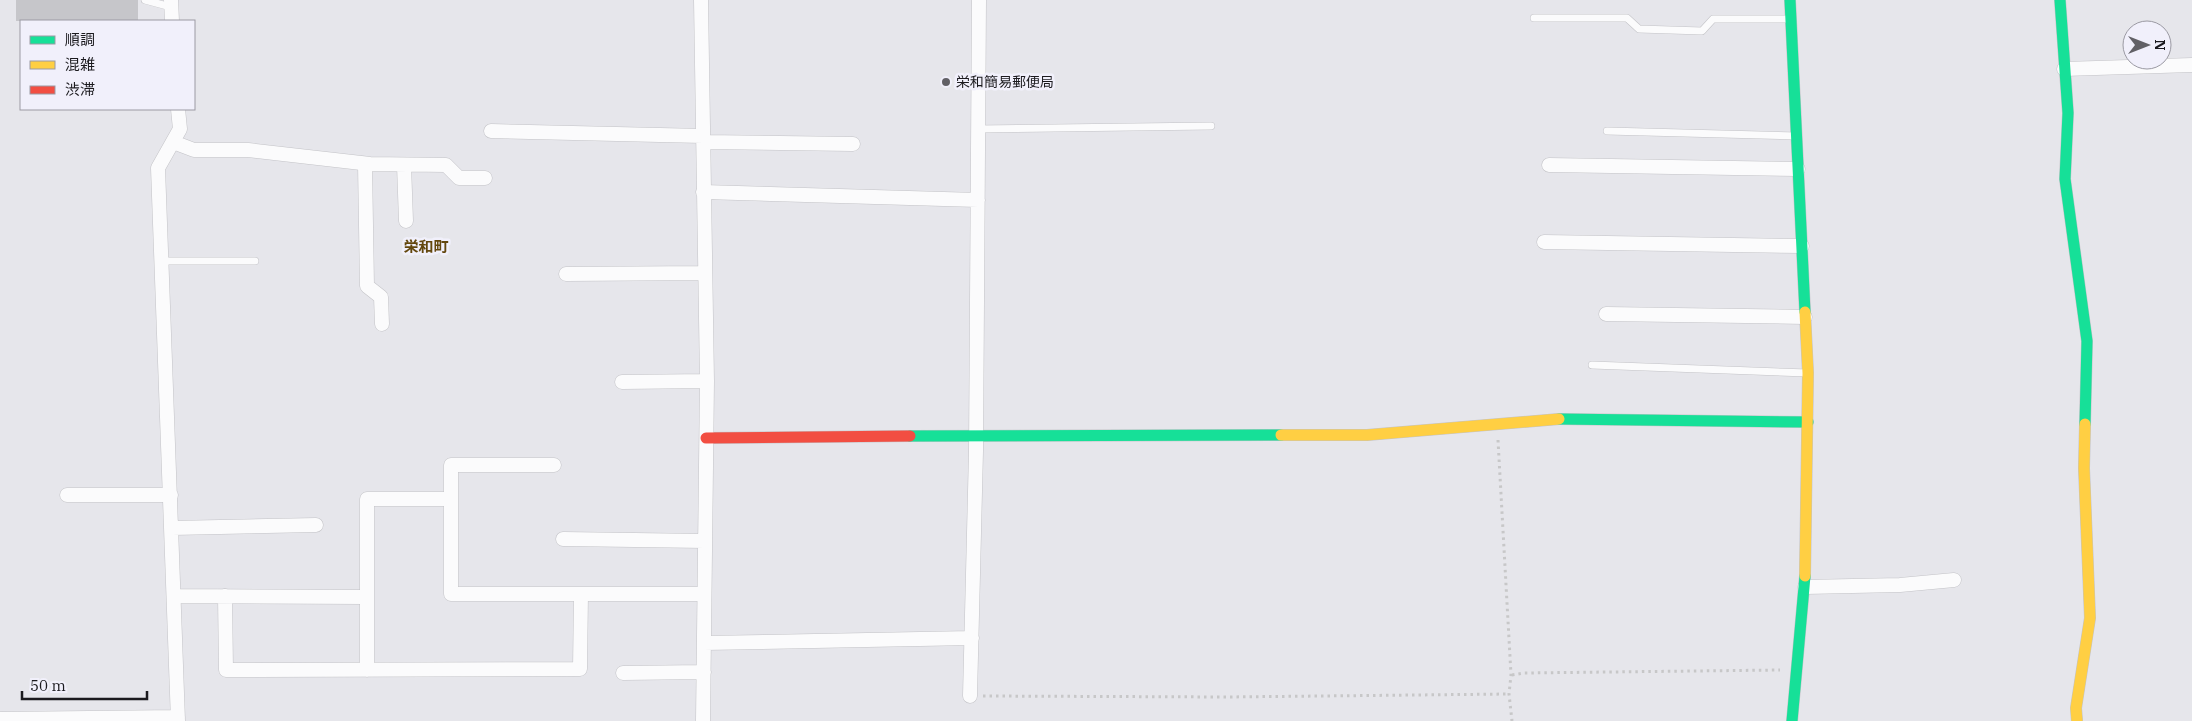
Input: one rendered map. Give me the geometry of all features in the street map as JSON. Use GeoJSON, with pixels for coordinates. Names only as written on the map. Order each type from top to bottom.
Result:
{"type":"FeatureCollection","features":[{"type":"Feature","properties":{"kind":"street"},"geometry":{"type":"LineString","coordinates":[[701,0],[707,381],[703,721]]}},
{"type":"Feature","properties":{"kind":"street"},"geometry":{"type":"LineString","coordinates":[[970,696],[975,435],[979,0]]}},
{"type":"Feature","properties":{"kind":"street"},"geometry":{"type":"LineString","coordinates":[[1790,0],[1808,373],[1805,587],[1792,721]]}},
{"type":"Feature","properties":{"kind":"street"},"geometry":{"type":"LineString","coordinates":[[2060,0],[2068,113],[2064,179],[2087,341],[2084,468],[2090,618],[2076,708],[2077,721]]}},
{"type":"Feature","properties":{"kind":"street"},"geometry":{"type":"LineString","coordinates":[[171,4],[172,20]]}},
{"type":"Feature","properties":{"kind":"street"},"geometry":{"type":"LineString","coordinates":[[2064,69],[2192,65]]}},
{"type":"Feature","properties":{"kind":"street"},"geometry":{"type":"LineString","coordinates":[[0,719],[178,719],[158,168],[180,129],[178,110]]}},
{"type":"Feature","properties":{"kind":"street"},"geometry":{"type":"LineString","coordinates":[[491,131],[853,144]]}},
{"type":"Feature","properties":{"kind":"street"},"geometry":{"type":"LineString","coordinates":[[173,142],[194,150],[248,150],[365,164],[446,165],[459,178],[485,178]]}},
{"type":"Feature","properties":{"kind":"street"},"geometry":{"type":"LineString","coordinates":[[365,164],[367,286],[381,297],[382,324]]}},
{"type":"Feature","properties":{"kind":"street"},"geometry":{"type":"LineString","coordinates":[[404,165],[406,221]]}},
{"type":"Feature","properties":{"kind":"street"},"geometry":{"type":"LineString","coordinates":[[1549,165],[1798,169]]}},
{"type":"Feature","properties":{"kind":"street"},"geometry":{"type":"LineString","coordinates":[[703,192],[978,200]]}},
{"type":"Feature","properties":{"kind":"street"},"geometry":{"type":"LineString","coordinates":[[1544,242],[1802,246]]}},
{"type":"Feature","properties":{"kind":"street"},"geometry":{"type":"LineString","coordinates":[[566,274],[706,273]]}},
{"type":"Feature","properties":{"kind":"street"},"geometry":{"type":"LineString","coordinates":[[1606,314],[1805,317]]}},
{"type":"Feature","properties":{"kind":"street"},"geometry":{"type":"LineString","coordinates":[[622,382],[707,381]]}},
{"type":"Feature","properties":{"kind":"street"},"geometry":{"type":"LineString","coordinates":[[706,438],[975,435],[1367,435],[1546,419],[1808,422]]}},
{"type":"Feature","properties":{"kind":"street"},"geometry":{"type":"LineString","coordinates":[[554,465],[451,465],[451,594],[704,594]]}},
{"type":"Feature","properties":{"kind":"street"},"geometry":{"type":"LineString","coordinates":[[67,495],[171,494]]}},
{"type":"Feature","properties":{"kind":"street"},"geometry":{"type":"LineString","coordinates":[[367,670],[367,499],[451,499]]}},
{"type":"Feature","properties":{"kind":"street"},"geometry":{"type":"LineString","coordinates":[[172,528],[316,525]]}},
{"type":"Feature","properties":{"kind":"street"},"geometry":{"type":"LineString","coordinates":[[564,539],[705,542]]}},
{"type":"Feature","properties":{"kind":"street"},"geometry":{"type":"LineString","coordinates":[[1805,587],[1900,585],[1954,580]]}},
{"type":"Feature","properties":{"kind":"street"},"geometry":{"type":"LineString","coordinates":[[225,596],[226,670],[580,669],[581,594]]}},
{"type":"Feature","properties":{"kind":"street"},"geometry":{"type":"LineString","coordinates":[[174,596],[367,597]]}},
{"type":"Feature","properties":{"kind":"street"},"geometry":{"type":"LineString","coordinates":[[704,643],[972,638]]}},
{"type":"Feature","properties":{"kind":"street"},"geometry":{"type":"LineString","coordinates":[[623,673],[704,672]]}},
{"type":"Feature","properties":{"kind":"lane"},"geometry":{"type":"LineString","coordinates":[[145,0],[171,4]]}},
{"type":"Feature","properties":{"kind":"lane"},"geometry":{"type":"LineString","coordinates":[[1534,18],[1627,18],[1639,29],[1702,31],[1713,18],[1791,19]]}},
{"type":"Feature","properties":{"kind":"lane"},"geometry":{"type":"LineString","coordinates":[[978,129],[1211,126]]}},
{"type":"Feature","properties":{"kind":"lane"},"geometry":{"type":"LineString","coordinates":[[1607,131],[1797,136]]}},
{"type":"Feature","properties":{"kind":"lane"},"geometry":{"type":"LineString","coordinates":[[162,261],[255,261]]}},
{"type":"Feature","properties":{"kind":"lane"},"geometry":{"type":"LineString","coordinates":[[1592,365],[1808,373]]}},
{"type":"Feature","properties":{"kind":"path"},"geometry":{"type":"LineString","coordinates":[[1496,422],[1512,675],[1509,694],[1512,721]]}},
{"type":"Feature","properties":{"kind":"path"},"geometry":{"type":"LineString","coordinates":[[1512,675],[1524,673],[1796,669]]}},
{"type":"Feature","properties":{"kind":"path"},"geometry":{"type":"LineString","coordinates":[[970,696],[1228,697],[1509,694]]}},
{"type":"Feature","properties":{"kind":"building"},"geometry":{"type":"Polygon","coordinates":[[[16,0],[138,0],[138,20],[16,21],[16,0]]]}},
{"type":"Feature","properties":{"kind":"traffic: fast"},"geometry":{"type":"LineString","coordinates":[[1790,0],[1805,312]]}},
{"type":"Feature","properties":{"kind":"traffic: fast"},"geometry":{"type":"LineString","coordinates":[[2060,0],[2068,113],[2065,179],[2087,341],[2085,424]]}},
{"type":"Feature","properties":{"kind":"traffic: fast"},"geometry":{"type":"LineString","coordinates":[[1559,419],[1808,422]]}},
{"type":"Feature","properties":{"kind":"traffic: fast"},"geometry":{"type":"LineString","coordinates":[[910,436],[1281,435]]}},
{"type":"Feature","properties":{"kind":"traffic: fast"},"geometry":{"type":"LineString","coordinates":[[1792,721],[1805,576]]}},
{"type":"Feature","properties":{"kind":"traffic: slow"},"geometry":{"type":"LineString","coordinates":[[1805,312],[1808,373],[1805,576]]}},
{"type":"Feature","properties":{"kind":"traffic: slow"},"geometry":{"type":"LineString","coordinates":[[1281,435],[1367,435],[1559,419]]}},
{"type":"Feature","properties":{"kind":"traffic: slow"},"geometry":{"type":"LineString","coordinates":[[2077,721],[2076,708],[2090,618],[2084,468],[2085,424]]}},
{"type":"Feature","properties":{"kind":"traffic: jam"},"geometry":{"type":"LineString","coordinates":[[706,438],[910,436]]}},
{"type":"Feature","properties":{"kind":"place","name":"栄和簡易郵便局"},"geometry":{"type":"Point","coordinates":[946,82]}},
{"type":"Feature","properties":{"kind":"district","name":"栄和町"},"geometry":{"type":"Point","coordinates":[426,246]}}]}
